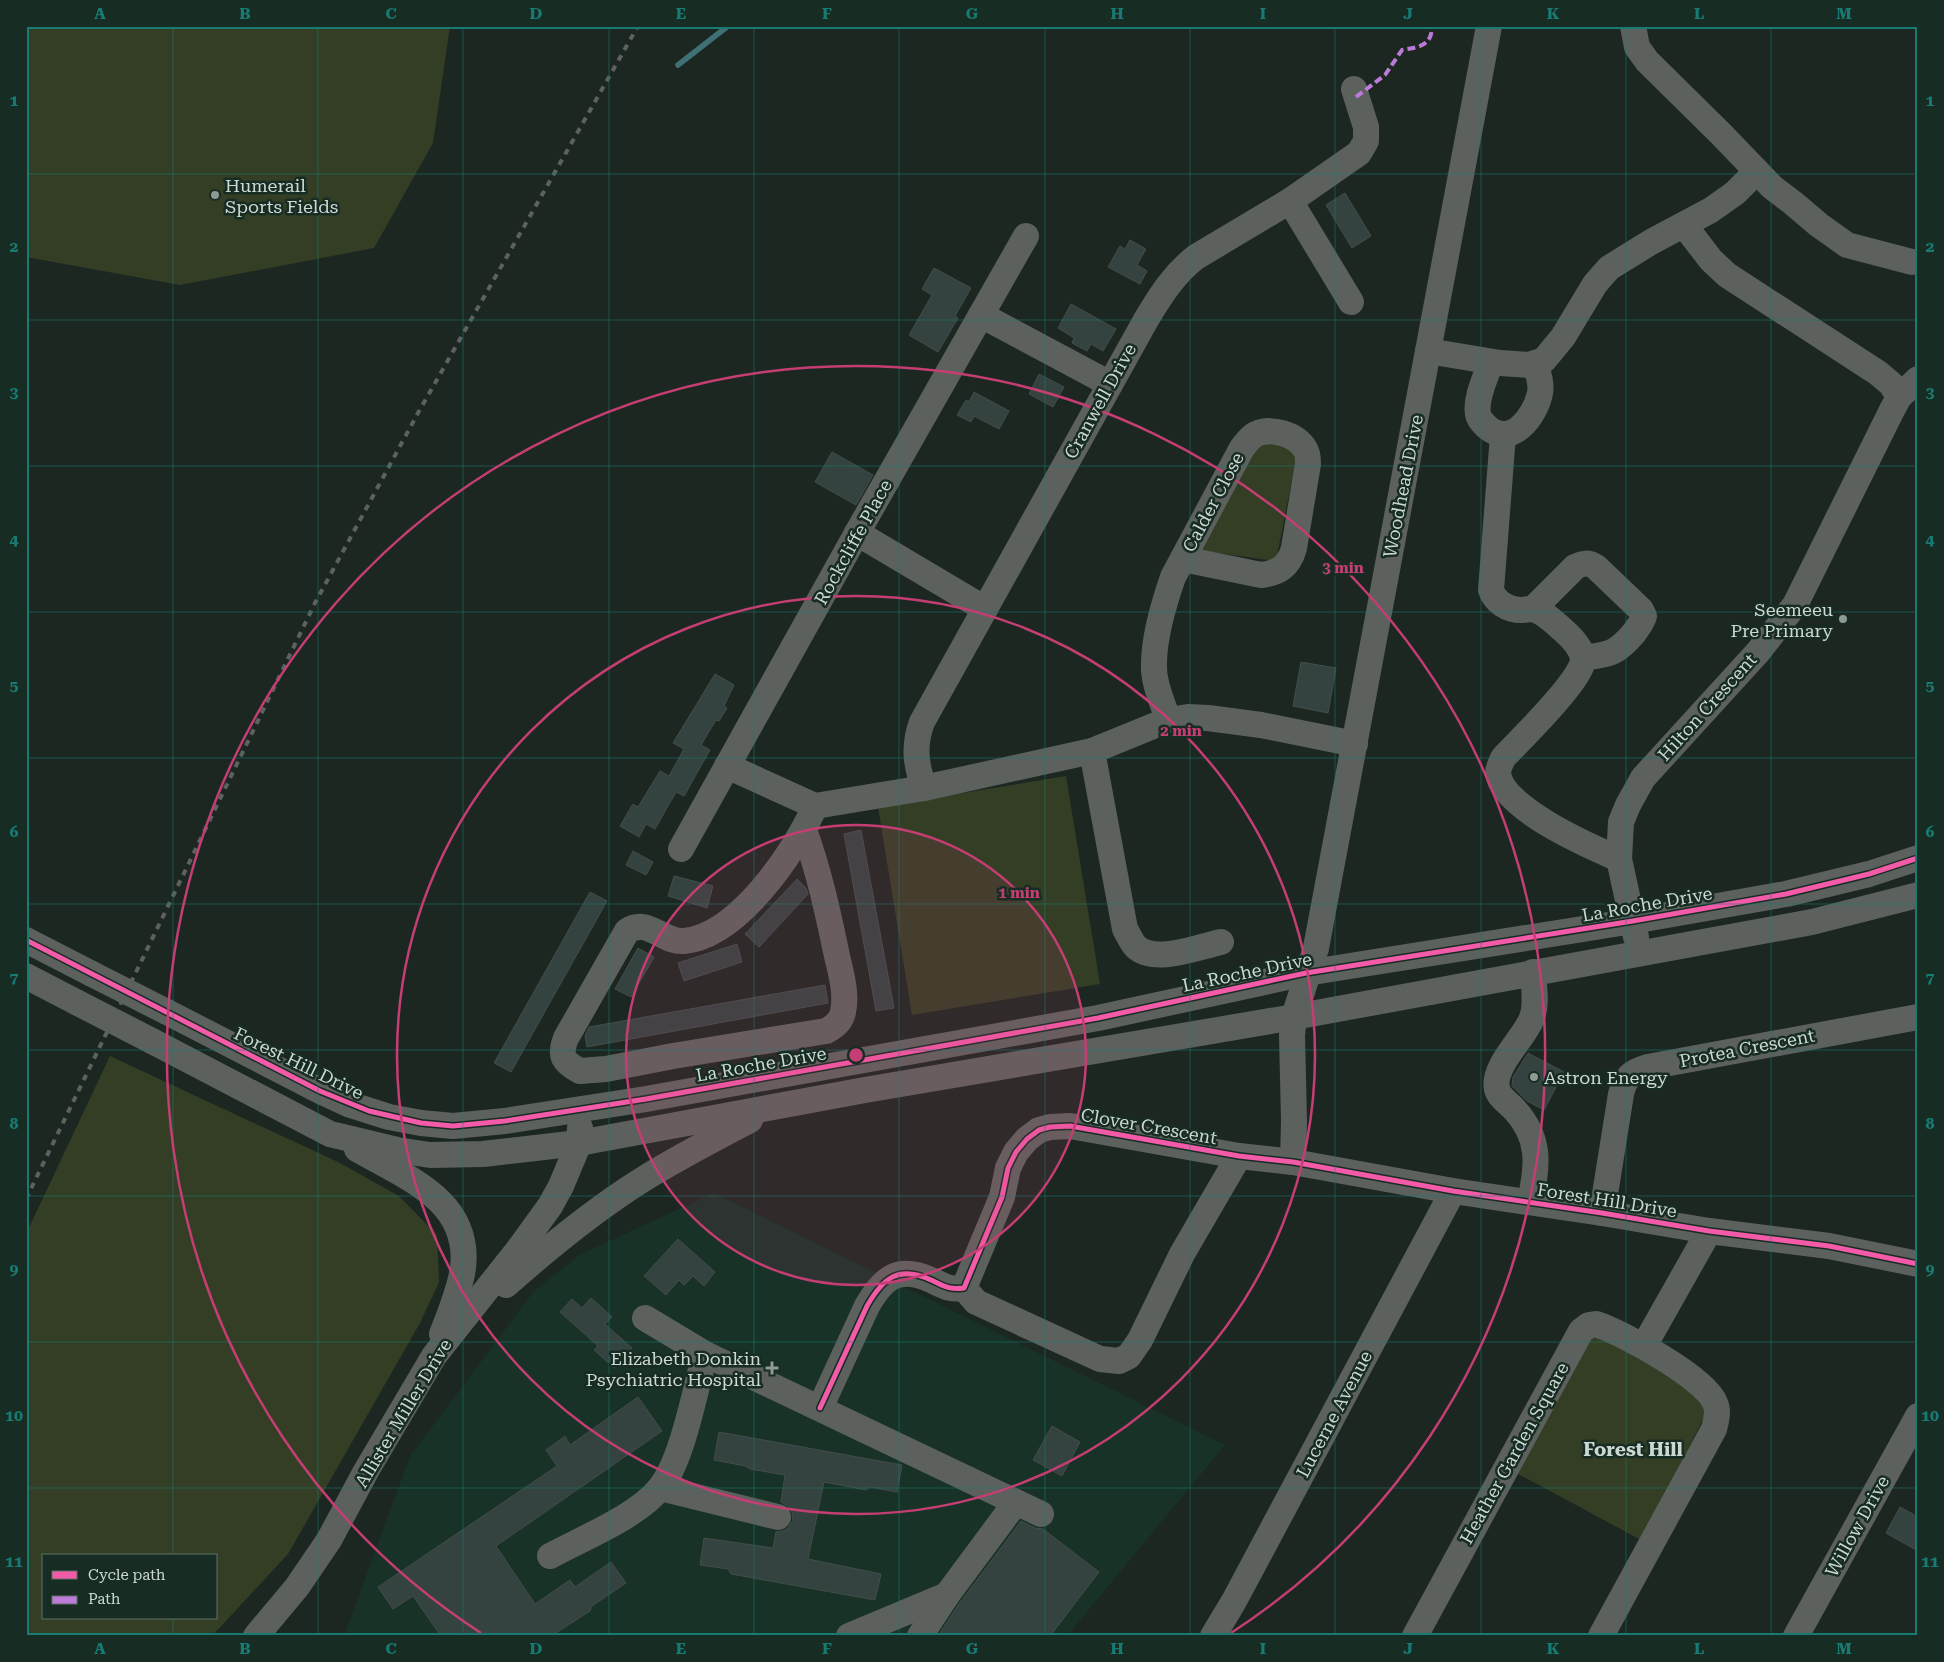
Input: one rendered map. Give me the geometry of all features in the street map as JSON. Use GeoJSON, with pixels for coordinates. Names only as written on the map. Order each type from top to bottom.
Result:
{"type":"FeatureCollection","features":[{"type":"Feature","properties":{"kind":"street","name":"Woodhead Drive"},"geometry":{"type":"LineString","coordinates":[[1306,973],[1316,948],[1489,26]]}},
{"type":"Feature","properties":{"kind":"street"},"geometry":{"type":"LineString","coordinates":[[1633,26],[1637,47],[1647,61],[1722,135],[1756,172],[1819,225],[1847,245],[1912,262]]}},
{"type":"Feature","properties":{"kind":"street","name":"Cranwell Drive"},"geometry":{"type":"LineString","coordinates":[[924,788],[917,766],[916,746],[922,722],[1165,289],[1182,267],[1196,257],[1290,201],[1359,153],[1366,141],[1366,127],[1354,89]]}},
{"type":"Feature","properties":{"kind":"street"},"geometry":{"type":"LineString","coordinates":[[1428,351],[1491,362],[1523,364],[1544,360],[1553,350],[1595,284],[1609,268],[1651,242],[1711,210],[1735,192],[1756,172]]}},
{"type":"Feature","properties":{"kind":"street"},"geometry":{"type":"LineString","coordinates":[[1290,201],[1351,302]]}},
{"type":"Feature","properties":{"kind":"street"},"geometry":{"type":"LineString","coordinates":[[1684,225],[1711,260],[1726,275],[1878,373],[1891,384],[1899,397]]}},
{"type":"Feature","properties":{"kind":"street","name":"Rockcliffe Place"},"geometry":{"type":"LineString","coordinates":[[682,849],[857,533],[1026,236]]}},
{"type":"Feature","properties":{"kind":"street"},"geometry":{"type":"LineString","coordinates":[[982,316],[1110,384]]}},
{"type":"Feature","properties":{"kind":"street"},"geometry":{"type":"LineString","coordinates":[[1491,362],[1479,400],[1478,415],[1481,422],[1502,435],[1516,431],[1528,419],[1535,407],[1540,392],[1540,379],[1535,363]]}},
{"type":"Feature","properties":{"kind":"street","name":"Hilton Crescent"},"geometry":{"type":"LineString","coordinates":[[1639,953],[1619,859],[1621,822],[1628,805],[1643,778],[1758,652],[1795,605],[1899,397],[1918,378]]}},
{"type":"Feature","properties":{"kind":"street","name":"Calder Close"},"geometry":{"type":"LineString","coordinates":[[1168,720],[1156,682],[1154,664],[1166,598],[1173,577],[1248,440],[1255,435],[1274,431],[1293,439],[1304,447],[1308,454],[1305,483],[1294,548],[1291,559],[1285,567],[1273,574],[1261,575],[1183,559]]}},
{"type":"Feature","properties":{"kind":"street"},"geometry":{"type":"LineString","coordinates":[[1502,435],[1491,590],[1493,596],[1507,607],[1519,610],[1533,609],[1548,618],[1566,632],[1579,648],[1583,664],[1573,682],[1503,758],[1498,774],[1508,792],[1535,815],[1570,838],[1619,859]]}},
{"type":"Feature","properties":{"kind":"street"},"geometry":{"type":"LineString","coordinates":[[857,533],[985,608]]}},
{"type":"Feature","properties":{"kind":"street"},"geometry":{"type":"LineString","coordinates":[[1533,609],[1575,567],[1590,563],[1640,610],[1644,616],[1643,622],[1622,647],[1605,655],[1583,658]]}},
{"type":"Feature","properties":{"kind":"street"},"geometry":{"type":"LineString","coordinates":[[727,766],[814,806],[924,788],[1092,751],[1168,720],[1188,717],[1261,725],[1355,744]]}},
{"type":"Feature","properties":{"kind":"street"},"geometry":{"type":"LineString","coordinates":[[1092,751],[1125,929],[1134,945],[1143,952],[1163,955],[1221,942]]}},
{"type":"Feature","properties":{"kind":"street"},"geometry":{"type":"LineString","coordinates":[[804,830],[816,862],[828,908],[843,985],[843,1012],[840,1020],[834,1026],[826,1031],[672,1056],[606,1069],[580,1072],[566,1061],[563,1057],[562,1049],[566,1038],[627,932],[633,927],[641,926],[682,941],[717,930],[740,912],[773,874],[804,830],[814,806]]}},
{"type":"Feature","properties":{"kind":"street","name":"La Roche Drive"},"geometry":{"type":"LineString","coordinates":[[581,1110],[1098,1018],[1306,973],[1633,921],[1786,894],[1869,874],[1918,858]]}},
{"type":"Feature","properties":{"kind":"street"},"geometry":{"type":"LineString","coordinates":[[330,1134],[397,1150],[430,1155],[483,1154],[579,1144],[865,1090],[1294,1017],[1812,922],[1918,895]]}},
{"type":"Feature","properties":{"kind":"street","name":"Forest Hill Drive"},"geometry":{"type":"LineString","coordinates":[[26,940],[320,1091],[348,1104],[389,1117],[453,1126],[581,1110]]}},
{"type":"Feature","properties":{"kind":"street"},"geometry":{"type":"LineString","coordinates":[[1530,1202],[1536,1175],[1536,1158],[1532,1136],[1524,1121],[1501,1096],[1497,1090],[1496,1083],[1504,1061],[1527,1029],[1531,1019],[1534,1010],[1534,972]]}},
{"type":"Feature","properties":{"kind":"street"},"geometry":{"type":"LineString","coordinates":[[1293,1162],[1292,1035],[1294,1017],[1306,973]]}},
{"type":"Feature","properties":{"kind":"street"},"geometry":{"type":"LineString","coordinates":[[26,976],[330,1134],[429,1191],[446,1206],[456,1222],[461,1238],[463,1269],[437,1352]]}},
{"type":"Feature","properties":{"kind":"street","name":"Protea Crescent"},"geometry":{"type":"LineString","coordinates":[[1602,1212],[1621,1094],[1623,1085],[1631,1073],[1648,1067],[1918,1017]]}},
{"type":"Feature","properties":{"kind":"street"},"geometry":{"type":"LineString","coordinates":[[437,1352],[545,1250],[608,1202],[676,1160],[770,1109]]}},
{"type":"Feature","properties":{"kind":"street","name":"Allister Miller Drive"},"geometry":{"type":"LineString","coordinates":[[256,1636],[297,1587],[328,1540],[366,1471],[437,1352],[518,1250],[550,1206],[579,1144],[581,1110]]}},
{"type":"Feature","properties":{"kind":"street","name":"Clover Crescent"},"geometry":{"type":"LineString","coordinates":[[1239,1156],[1182,1254],[1140,1340],[1129,1356],[1119,1361],[1100,1359],[976,1302],[964,1288],[1002,1197],[1008,1168],[1016,1152],[1027,1139],[1039,1130],[1050,1127],[1070,1126],[1239,1156],[1293,1162]]}},
{"type":"Feature","properties":{"kind":"street","name":"Forest Hill Drive"},"geometry":{"type":"LineString","coordinates":[[1293,1162],[1453,1191],[1602,1212],[1709,1231],[1829,1246],[1918,1264]]}},
{"type":"Feature","properties":{"kind":"street","name":"Lucerne Avenue"},"geometry":{"type":"LineString","coordinates":[[1213,1636],[1453,1191]]}},
{"type":"Feature","properties":{"kind":"street"},"geometry":{"type":"LineString","coordinates":[[1644,1346],[1709,1231]]}},
{"type":"Feature","properties":{"kind":"street"},"geometry":{"type":"LineString","coordinates":[[820,1408],[875,1293],[888,1279],[902,1273],[920,1275],[952,1289],[964,1288]]}},
{"type":"Feature","properties":{"kind":"street"},"geometry":{"type":"LineString","coordinates":[[645,1318],[705,1354],[1041,1514]]}},
{"type":"Feature","properties":{"kind":"street","name":"Heather Garden Square"},"geometry":{"type":"LineString","coordinates":[[1415,1636],[1581,1331],[1596,1324],[1644,1346],[1695,1381],[1715,1402],[1717,1417],[1714,1429],[1601,1636]]}},
{"type":"Feature","properties":{"kind":"street"},"geometry":{"type":"LineString","coordinates":[[550,1556],[636,1510],[660,1488],[669,1474],[682,1441],[705,1354]]}},
{"type":"Feature","properties":{"kind":"street","name":"Willow Drive"},"geometry":{"type":"LineString","coordinates":[[1796,1636],[1918,1416]]}},
{"type":"Feature","properties":{"kind":"street"},"geometry":{"type":"LineString","coordinates":[[660,1488],[778,1517]]}},
{"type":"Feature","properties":{"kind":"street"},"geometry":{"type":"LineString","coordinates":[[920,1636],[947,1595],[1016,1502]]}},
{"type":"Feature","properties":{"kind":"street"},"geometry":{"type":"LineString","coordinates":[[849,1636],[947,1595]]}},
{"type":"Feature","properties":{"kind":"shaded area","name":"Humerail Sports Fields"},"geometry":{"type":"Polygon","coordinates":[[[26,26],[450,26],[433,143],[374,248],[180,285],[26,257],[26,26]]]}},
{"type":"Feature","properties":{"kind":"shaded area"},"geometry":{"type":"Polygon","coordinates":[[[1256,440],[1289,445],[1296,460],[1276,561],[1196,550],[1256,440]]]}},
{"type":"Feature","properties":{"kind":"shaded area"},"geometry":{"type":"Polygon","coordinates":[[[1066,776],[1100,984],[912,1015],[878,807],[1066,776]]]}},
{"type":"Feature","properties":{"kind":"shaded area"},"geometry":{"type":"Polygon","coordinates":[[[110,1056],[338,1162],[399,1196],[437,1235],[439,1282],[420,1323],[288,1554],[212,1636],[26,1636],[26,1234],[110,1056]]]}},
{"type":"Feature","properties":{"kind":"shaded area","name":"Elizabeth Donkin Psychiatric Hospital"},"geometry":{"type":"Polygon","coordinates":[[[714,1193],[1225,1445],[1067,1636],[344,1636],[410,1456],[534,1291],[581,1254],[714,1193]]]}},
{"type":"Feature","properties":{"kind":"shaded area"},"geometry":{"type":"Polygon","coordinates":[[[1585,1334],[1641,1349],[1711,1404],[1641,1540],[1509,1469],[1585,1334]]]}},
{"type":"Feature","properties":{"kind":"building"},"geometry":{"type":"Polygon","coordinates":[[[1345,193],[1371,236],[1352,248],[1326,205],[1345,193]]]}},
{"type":"Feature","properties":{"kind":"building"},"geometry":{"type":"Polygon","coordinates":[[[1130,240],[1146,249],[1137,265],[1147,271],[1140,284],[1108,267],[1120,246],[1125,249],[1130,240]]]}},
{"type":"Feature","properties":{"kind":"building"},"geometry":{"type":"Polygon","coordinates":[[[934,268],[971,288],[955,316],[958,318],[938,352],[909,335],[932,295],[922,289],[934,268]]]}},
{"type":"Feature","properties":{"kind":"building"},"geometry":{"type":"Polygon","coordinates":[[[1071,304],[1116,329],[1103,351],[1091,344],[1087,351],[1072,343],[1074,338],[1058,328],[1071,304]]]}},
{"type":"Feature","properties":{"kind":"building"},"geometry":{"type":"Polygon","coordinates":[[[1039,374],[1064,387],[1053,407],[1029,394],[1039,374]]]}},
{"type":"Feature","properties":{"kind":"building"},"geometry":{"type":"Polygon","coordinates":[[[974,392],[1009,411],[999,429],[974,416],[971,422],[957,415],[966,400],[969,402],[974,392]]]}},
{"type":"Feature","properties":{"kind":"building"},"geometry":{"type":"Polygon","coordinates":[[[832,452],[873,475],[856,505],[815,482],[832,452]]]}},
{"type":"Feature","properties":{"kind":"building"},"geometry":{"type":"Polygon","coordinates":[[[1301,662],[1336,668],[1328,713],[1293,706],[1301,662]]]}},
{"type":"Feature","properties":{"kind":"building"},"geometry":{"type":"Polygon","coordinates":[[[715,674],[734,685],[724,706],[727,708],[719,721],[716,720],[701,745],[710,750],[684,796],[676,792],[655,829],[646,824],[639,837],[620,826],[633,804],[638,807],[660,771],[669,776],[684,749],[673,743],[715,674]]]}},
{"type":"Feature","properties":{"kind":"building"},"geometry":{"type":"Polygon","coordinates":[[[861,830],[894,1008],[876,1011],[844,834],[861,830]]]}},
{"type":"Feature","properties":{"kind":"building"},"geometry":{"type":"Polygon","coordinates":[[[633,851],[653,862],[646,875],[626,865],[633,851]]]}},
{"type":"Feature","properties":{"kind":"building"},"geometry":{"type":"Polygon","coordinates":[[[674,876],[713,886],[707,908],[668,896],[674,876]]]}},
{"type":"Feature","properties":{"kind":"building"},"geometry":{"type":"Polygon","coordinates":[[[797,879],[806,888],[808,894],[759,947],[745,934],[797,879]]]}},
{"type":"Feature","properties":{"kind":"building"},"geometry":{"type":"Polygon","coordinates":[[[590,892],[607,901],[511,1072],[494,1063],[590,892]]]}},
{"type":"Feature","properties":{"kind":"building"},"geometry":{"type":"Polygon","coordinates":[[[737,944],[742,962],[684,981],[678,963],[737,944]]]}},
{"type":"Feature","properties":{"kind":"building"},"geometry":{"type":"Polygon","coordinates":[[[638,948],[654,957],[631,997],[615,989],[638,948]]]}},
{"type":"Feature","properties":{"kind":"building"},"geometry":{"type":"Polygon","coordinates":[[[825,985],[828,1003],[587,1047],[585,1036],[589,1027],[825,985]]]}},
{"type":"Feature","properties":{"kind":"building"},"geometry":{"type":"Polygon","coordinates":[[[1528,1053],[1564,1072],[1544,1110],[1527,1101],[1512,1086],[1513,1077],[1528,1053]]]}},
{"type":"Feature","properties":{"kind":"building"},"geometry":{"type":"Polygon","coordinates":[[[678,1239],[715,1272],[704,1286],[693,1276],[684,1285],[679,1280],[666,1295],[644,1276],[678,1239]]]}},
{"type":"Feature","properties":{"kind":"building"},"geometry":{"type":"Polygon","coordinates":[[[591,1298],[612,1317],[605,1324],[632,1348],[614,1368],[594,1350],[598,1346],[560,1312],[572,1299],[582,1308],[591,1298]]]}},
{"type":"Feature","properties":{"kind":"building"},"geometry":{"type":"Polygon","coordinates":[[[638,1397],[662,1431],[496,1546],[535,1604],[570,1580],[575,1587],[611,1562],[626,1583],[592,1606],[590,1611],[551,1636],[441,1636],[413,1596],[393,1609],[378,1587],[557,1466],[546,1450],[565,1436],[570,1445],[638,1397]]]}},
{"type":"Feature","properties":{"kind":"building"},"geometry":{"type":"Polygon","coordinates":[[[1052,1426],[1080,1442],[1062,1476],[1033,1460],[1052,1426]]]}},
{"type":"Feature","properties":{"kind":"building"},"geometry":{"type":"Polygon","coordinates":[[[719,1432],[902,1465],[897,1492],[870,1487],[866,1490],[824,1482],[808,1559],[881,1574],[875,1600],[731,1574],[728,1569],[700,1565],[704,1538],[773,1548],[776,1532],[788,1528],[793,1520],[789,1507],[781,1502],[785,1475],[714,1460],[719,1432]]]}},
{"type":"Feature","properties":{"kind":"building"},"geometry":{"type":"Polygon","coordinates":[[[1900,1507],[1918,1517],[1918,1551],[1886,1533],[1900,1507]]]}},
{"type":"Feature","properties":{"kind":"building"},"geometry":{"type":"Polygon","coordinates":[[[1021,1521],[1035,1528],[1043,1529],[1099,1572],[1050,1636],[938,1636],[959,1604],[1021,1521]]]}},
{"type":"Feature","properties":{"kind":"waterway"},"geometry":{"type":"LineString","coordinates":[[678,65],[728,26]]}},
{"type":"Feature","properties":{"kind":"railway"},"geometry":{"type":"LineString","coordinates":[[26,1199],[315,603],[418,413],[638,26]]}},
{"type":"Feature","properties":{"kind":"marked path"},"geometry":{"type":"LineString","coordinates":[[1356,97],[1385,75],[1402,50],[1427,42],[1430,38],[1432,26]]}},
{"type":"Feature","properties":{"kind":"cycle path"},"geometry":{"type":"LineString","coordinates":[[26,940],[320,1091],[369,1111],[421,1123],[453,1126],[505,1121],[646,1099],[1098,1018],[1306,973],[1633,921],[1786,894],[1869,874],[1918,858]]}},
{"type":"Feature","properties":{"kind":"cycle path"},"geometry":{"type":"LineString","coordinates":[[820,1408],[867,1306],[879,1288],[886,1282],[900,1274],[909,1274],[947,1287],[964,1288],[1002,1197],[1008,1168],[1016,1152],[1027,1139],[1039,1130],[1050,1127],[1070,1126],[1239,1156],[1293,1162],[1453,1191],[1709,1231],[1829,1246],[1918,1264]]}},
{"type":"Feature","properties":{"kind":"place","name":"Humerail Sports Fields"},"geometry":{"type":"Point","coordinates":[215,195]}},
{"type":"Feature","properties":{"kind":"place","name":"Seemeeu Pre Primary"},"geometry":{"type":"Point","coordinates":[1843,619]}},
{"type":"Feature","properties":{"kind":"place","name":"Astron Energy"},"geometry":{"type":"Point","coordinates":[1534,1077]}},
{"type":"Feature","properties":{"kind":"place","name":"Elizabeth Donkin Psychiatric Hospital"},"geometry":{"type":"Point","coordinates":[772,1368]}},
{"type":"Feature","properties":{"kind":"district","name":"Forest Hill"},"geometry":{"type":"Point","coordinates":[1633,1449]}}]}
